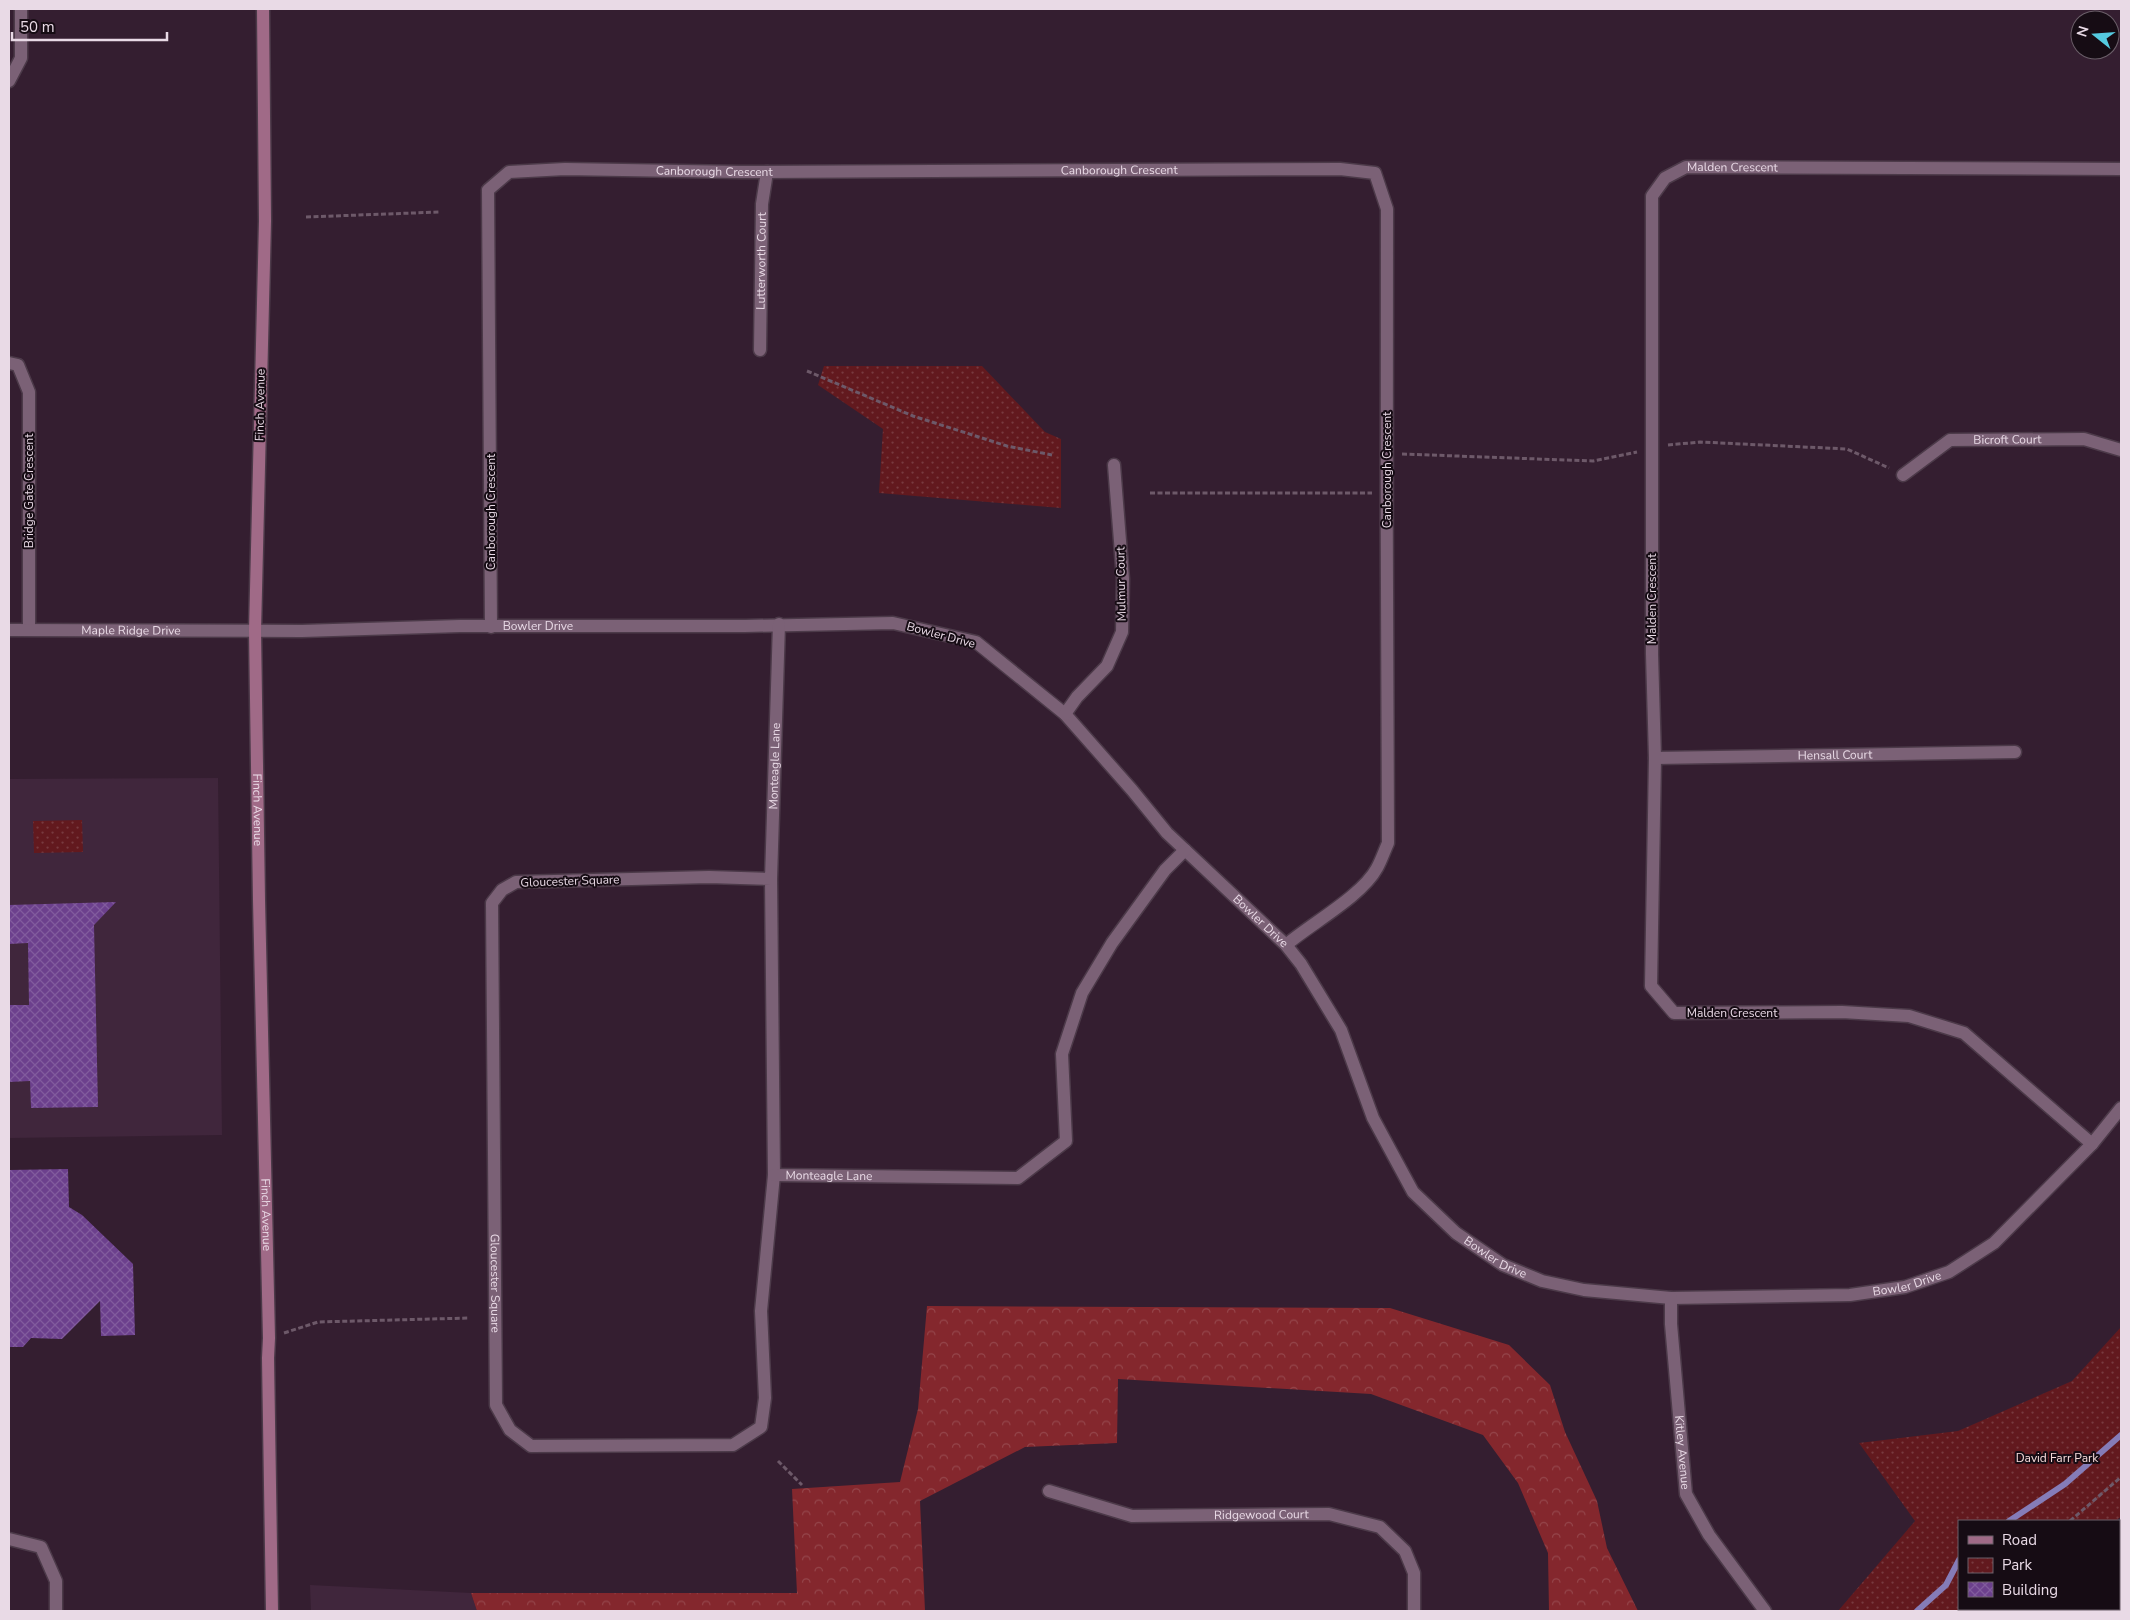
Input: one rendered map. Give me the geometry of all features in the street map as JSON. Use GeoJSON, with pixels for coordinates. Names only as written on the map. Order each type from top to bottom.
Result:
{"type":"FeatureCollection","features":[{"type":"Feature","properties":{"kind":"main road","name":"Finch Avenue"},"geometry":{"type":"LineString","coordinates":[[263,9],[265,221],[255,631],[259,920],[269,1338],[272,1611]]}},
{"type":"Feature","properties":{"kind":"street"},"geometry":{"type":"LineString","coordinates":[[9,81],[21,58],[21,9]]}},
{"type":"Feature","properties":{"kind":"street","name":"Malden Crescent"},"geometry":{"type":"LineString","coordinates":[[2092,1144],[1964,1033],[1909,1016],[1842,1012],[1674,1013],[1651,986],[1655,758],[1652,654],[1652,196],[1665,178],[1686,167],[2121,169]]}},
{"type":"Feature","properties":{"kind":"street","name":"Canborough Crescent"},"geometry":{"type":"LineString","coordinates":[[491,627],[488,190],[509,172],[565,169],[767,172],[1340,169],[1375,173],[1387,209],[1388,493],[1385,598],[1388,844],[1376,870],[1352,896],[1286,945]]}},
{"type":"Feature","properties":{"kind":"street","name":"Lutterworth Court"},"geometry":{"type":"LineString","coordinates":[[760,350],[762,204],[767,172]]}},
{"type":"Feature","properties":{"kind":"street","name":"Bridge Gate Crescent"},"geometry":{"type":"LineString","coordinates":[[9,363],[18,365],[29,392],[29,629]]}},
{"type":"Feature","properties":{"kind":"street","name":"Bicroft Court"},"geometry":{"type":"LineString","coordinates":[[1903,475],[1950,440],[2084,439],[2121,450]]}},
{"type":"Feature","properties":{"kind":"street","name":"Mulmur Court"},"geometry":{"type":"LineString","coordinates":[[1065,714],[1077,697],[1106,666],[1122,632],[1123,580],[1114,465]]}},
{"type":"Feature","properties":{"kind":"street","name":"Bowler Drive"},"geometry":{"type":"LineString","coordinates":[[255,631],[460,626],[736,626],[893,623],[976,642],[1065,714],[1168,834],[1286,945],[1301,964],[1341,1030],[1373,1118],[1413,1192],[1456,1233],[1503,1266],[1542,1281],[1584,1290],[1671,1298],[1850,1295],[1905,1287],[1949,1272],[1994,1243],[2092,1144],[2121,1108]]}},
{"type":"Feature","properties":{"kind":"street","name":"Monteagle Lane"},"geometry":{"type":"LineString","coordinates":[[779,624],[771,879],[774,1175],[1018,1178],[1059,1146],[1066,1140],[1062,1054],[1082,992],[1112,943],[1165,870],[1185,850]]}},
{"type":"Feature","properties":{"kind":"street","name":"Maple Ridge Drive"},"geometry":{"type":"LineString","coordinates":[[9,630],[255,631]]}},
{"type":"Feature","properties":{"kind":"street","name":"Hensall Court"},"geometry":{"type":"LineString","coordinates":[[1655,758],[2015,752]]}},
{"type":"Feature","properties":{"kind":"street","name":"Gloucester Square"},"geometry":{"type":"LineString","coordinates":[[771,879],[709,877],[516,882],[502,890],[492,903],[496,1405],[510,1430],[532,1446],[733,1445],[761,1428],[765,1398],[761,1311],[774,1175]]}},
{"type":"Feature","properties":{"kind":"street","name":"Kitley Avenue"},"geometry":{"type":"LineString","coordinates":[[1671,1298],[1671,1324],[1686,1494],[1708,1535],[1765,1611]]}},
{"type":"Feature","properties":{"kind":"street","name":"Ridgewood Court"},"geometry":{"type":"LineString","coordinates":[[1048,1491],[1132,1516],[1329,1514],[1380,1527],[1405,1551],[1414,1573],[1414,1611]]}},
{"type":"Feature","properties":{"kind":"street"},"geometry":{"type":"LineString","coordinates":[[9,1539],[41,1547],[56,1581],[56,1611]]}},
{"type":"Feature","properties":{"kind":"path"},"geometry":{"type":"LineString","coordinates":[[306,217],[440,212]]}},
{"type":"Feature","properties":{"kind":"path"},"geometry":{"type":"LineString","coordinates":[[807,370],[913,416],[1007,446],[1052,455]]}},
{"type":"Feature","properties":{"kind":"path"},"geometry":{"type":"LineString","coordinates":[[1150,493],[1388,493]]}},
{"type":"Feature","properties":{"kind":"path"},"geometry":{"type":"LineString","coordinates":[[269,1338],[318,1322],[469,1318]]}},
{"type":"Feature","properties":{"kind":"path"},"geometry":{"type":"LineString","coordinates":[[778,1462],[802,1485]]}},
{"type":"Feature","properties":{"kind":"path"},"geometry":{"type":"LineString","coordinates":[[2071,1520],[2121,1477]]}},
{"type":"Feature","properties":{"kind":"shaded area"},"geometry":{"type":"Polygon","coordinates":[[[218,778],[222,1135],[9,1138],[9,779],[218,778]]]}},
{"type":"Feature","properties":{"kind":"shaded area"},"geometry":{"type":"Polygon","coordinates":[[[310,1585],[471,1593],[477,1611],[311,1611],[310,1585]]]}},
{"type":"Feature","properties":{"kind":"green space"},"geometry":{"type":"Polygon","coordinates":[[[824,366],[982,366],[1045,432],[1061,439],[1061,508],[879,493],[883,429],[818,385],[824,366]]]}},
{"type":"Feature","properties":{"kind":"green space"},"geometry":{"type":"Polygon","coordinates":[[[82,820],[83,852],[34,853],[33,821],[82,820]]]}},
{"type":"Feature","properties":{"kind":"green space"},"geometry":{"type":"Polygon","coordinates":[[[927,1306],[1390,1308],[1509,1345],[1550,1385],[1565,1432],[1597,1501],[1607,1548],[1638,1611],[1549,1611],[1548,1553],[1518,1483],[1483,1435],[1371,1394],[1118,1379],[1117,1443],[1025,1447],[920,1501],[925,1611],[477,1611],[471,1593],[797,1593],[792,1489],[900,1482],[918,1409],[927,1306]]]}},
{"type":"Feature","properties":{"kind":"green space","name":"David Farr Park"},"geometry":{"type":"Polygon","coordinates":[[[2121,1327],[2121,1517],[2116,1520],[1958,1520],[1958,1610],[1996,1610],[1994,1611],[1838,1611],[1915,1521],[1859,1443],[1958,1431],[2072,1381],[2121,1327]]]}},
{"type":"Feature","properties":{"kind":"building"},"geometry":{"type":"Polygon","coordinates":[[[116,902],[94,925],[98,1107],[31,1108],[30,1081],[9,1082],[9,1005],[29,1005],[28,943],[9,944],[9,905],[116,902]]]}},
{"type":"Feature","properties":{"kind":"building"},"geometry":{"type":"Polygon","coordinates":[[[68,1169],[69,1207],[82,1215],[133,1264],[135,1335],[101,1336],[100,1301],[62,1339],[31,1338],[23,1347],[9,1347],[9,1170],[68,1169]]]}},
{"type":"Feature","properties":{"kind":"waterway"},"geometry":{"type":"LineString","coordinates":[[2011,1520],[2065,1484],[2121,1435]]}},
{"type":"Feature","properties":{"kind":"waterway"},"geometry":{"type":"LineString","coordinates":[[1917,1611],[1946,1585],[1958,1562]]}}]}
